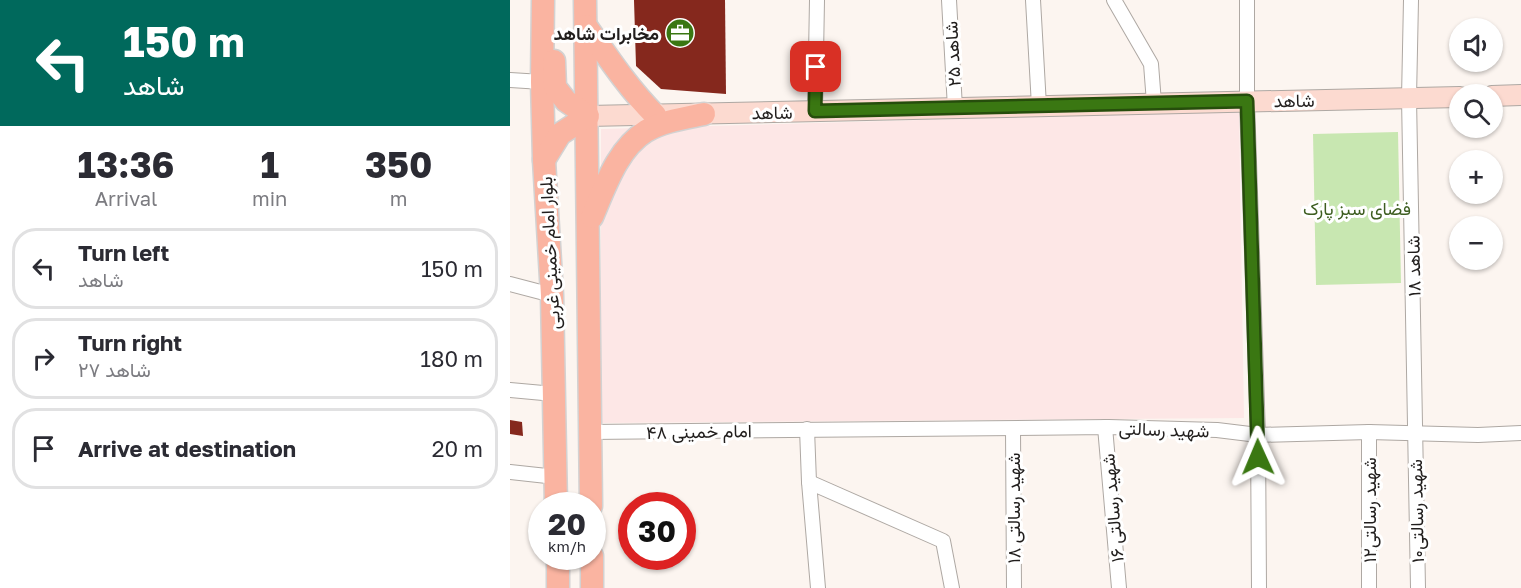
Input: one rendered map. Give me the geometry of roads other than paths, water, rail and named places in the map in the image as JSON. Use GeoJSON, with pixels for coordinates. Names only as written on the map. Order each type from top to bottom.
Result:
{"type":"FeatureCollection","features":[{"type":"Feature","properties":{"kind":"main road","name":"بلوار امام خمینی غربی"},"geometry":{"type":"LineString","coordinates":[[543,0],[544,160],[552,295],[556,492]]}},
{"type":"Feature","properties":{"kind":"main road"},"geometry":{"type":"LineString","coordinates":[[544,160],[560,134],[588,116],[566,101],[555,87],[554,5],[551,0]]}},
{"type":"Feature","properties":{"kind":"main road","name":"بلوار امام خمینی غربی"},"geometry":{"type":"LineString","coordinates":[[585,0],[591,492]]}},
{"type":"Feature","properties":{"kind":"main road"},"geometry":{"type":"LineString","coordinates":[[586,26],[628,84],[655,115]]}},
{"type":"Feature","properties":{"kind":"main road"},"geometry":{"type":"LineString","coordinates":[[1503,96],[1521,95]]}},
{"type":"Feature","properties":{"kind":"main road","name":"شاهد"},"geometry":{"type":"LineString","coordinates":[[588,116],[1449,97]]}},
{"type":"Feature","properties":{"kind":"main road"},"geometry":{"type":"LineString","coordinates":[[589,224],[613,169],[628,146],[645,132],[664,124],[704,114]]}},
{"type":"Feature","properties":{"kind":"main road"},"geometry":{"type":"LineString","coordinates":[[558,570],[558,588]]}},
{"type":"Feature","properties":{"kind":"main road"},"geometry":{"type":"LineString","coordinates":[[592,570],[592,588]]}},
{"type":"Feature","properties":{"kind":"street"},"geometry":{"type":"LineString","coordinates":[[815,111],[817,0]]}},
{"type":"Feature","properties":{"kind":"street","name":"شاهد ۲۵"},"geometry":{"type":"LineString","coordinates":[[950,0],[955,108]]}},
{"type":"Feature","properties":{"kind":"street"},"geometry":{"type":"LineString","coordinates":[[1033,0],[1040,106]]}},
{"type":"Feature","properties":{"kind":"street"},"geometry":{"type":"LineString","coordinates":[[1113,0],[1151,64],[1154,103]]}},
{"type":"Feature","properties":{"kind":"street"},"geometry":{"type":"LineString","coordinates":[[1247,0],[1247,101],[1258,435],[1259,588]]}},
{"type":"Feature","properties":{"kind":"street","name":"شاهد ۱۸"},"geometry":{"type":"LineString","coordinates":[[1411,0],[1409,98],[1412,170],[1414,434]]}},
{"type":"Feature","properties":{"kind":"street"},"geometry":{"type":"LineString","coordinates":[[510,80],[542,82]]}},
{"type":"Feature","properties":{"kind":"street"},"geometry":{"type":"LineString","coordinates":[[510,284],[552,295]]}},
{"type":"Feature","properties":{"kind":"street"},"geometry":{"type":"LineString","coordinates":[[510,390],[554,394]]}},
{"type":"Feature","properties":{"kind":"street","name":"شهید رسالتی"},"geometry":{"type":"LineString","coordinates":[[807,429],[1105,427],[1217,430],[1258,435],[1368,432],[1521,433]]}},
{"type":"Feature","properties":{"kind":"street","name":"شهید رسالتی ۱۶"},"geometry":{"type":"LineString","coordinates":[[1105,427],[1119,588]]}},
{"type":"Feature","properties":{"kind":"street"},"geometry":{"type":"LineString","coordinates":[[807,429],[818,588]]}},
{"type":"Feature","properties":{"kind":"street","name":"امام خمینی ۴۸"},"geometry":{"type":"LineString","coordinates":[[590,432],[807,429]]}},
{"type":"Feature","properties":{"kind":"street","name":"شهید رسالتی ۱۸"},"geometry":{"type":"LineString","coordinates":[[1013,429],[1014,588]]}},
{"type":"Feature","properties":{"kind":"street","name":"شهید رسالتی۱۲"},"geometry":{"type":"LineString","coordinates":[[1368,432],[1369,588]]}},
{"type":"Feature","properties":{"kind":"street","name":"شهید رسالتی۱۰"},"geometry":{"type":"LineString","coordinates":[[1414,434],[1418,588]]}},
{"type":"Feature","properties":{"kind":"street"},"geometry":{"type":"LineString","coordinates":[[510,472],[556,477]]}},
{"type":"Feature","properties":{"kind":"street"},"geometry":{"type":"LineString","coordinates":[[809,482],[944,541],[952,588]]}},
{"type":"Feature","properties":{"kind":"place","name":"مخابرات شاهد"},"geometry":{"type":"Point","coordinates":[680,33]}},
{"type":"Feature","properties":{"kind":"park label","name":"فضای سبز پارک"},"geometry":{"type":"Point","coordinates":[1357,208]}}]}
